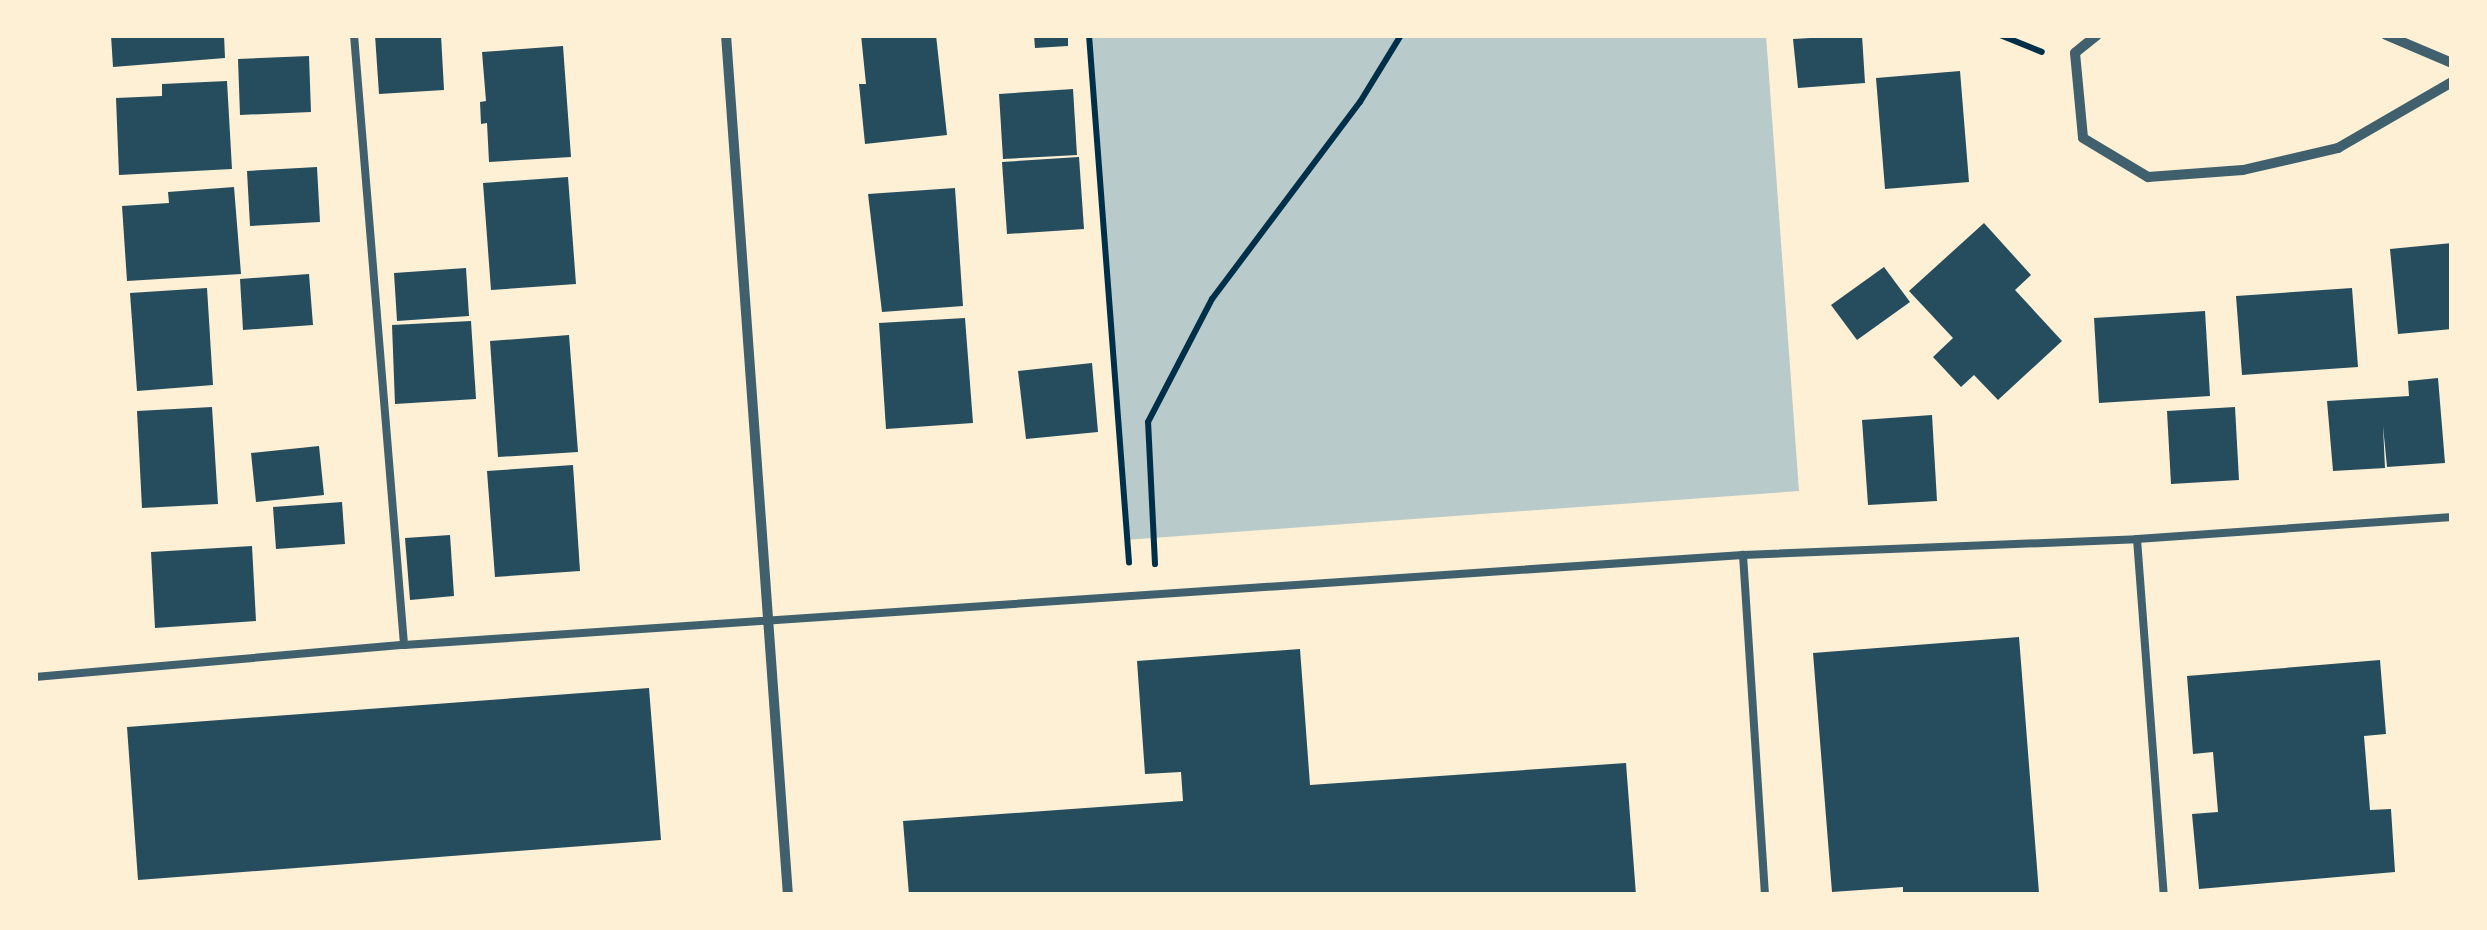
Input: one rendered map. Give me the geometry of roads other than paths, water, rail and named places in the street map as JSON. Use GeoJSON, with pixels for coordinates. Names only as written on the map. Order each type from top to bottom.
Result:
{"type":"FeatureCollection","features":[{"type":"Feature","properties":{"kind":"street"},"geometry":{"type":"LineString","coordinates":[[726,35],[788,895]]}},
{"type":"Feature","properties":{"kind":"street"},"geometry":{"type":"LineString","coordinates":[[2097,35],[2075,54],[2082,138],[2148,177],[2243,170],[2338,148],[2452,82]]}},
{"type":"Feature","properties":{"kind":"street"},"geometry":{"type":"LineString","coordinates":[[2386,35],[2452,63]]}},
{"type":"Feature","properties":{"kind":"lane"},"geometry":{"type":"LineString","coordinates":[[354,35],[404,645]]}},
{"type":"Feature","properties":{"kind":"lane"},"geometry":{"type":"LineString","coordinates":[[35,677],[404,645],[1743,555],[2136,539],[2452,517]]}},
{"type":"Feature","properties":{"kind":"lane"},"geometry":{"type":"LineString","coordinates":[[2136,539],[2164,895]]}},
{"type":"Feature","properties":{"kind":"lane"},"geometry":{"type":"LineString","coordinates":[[1743,555],[1765,895]]}}]}
